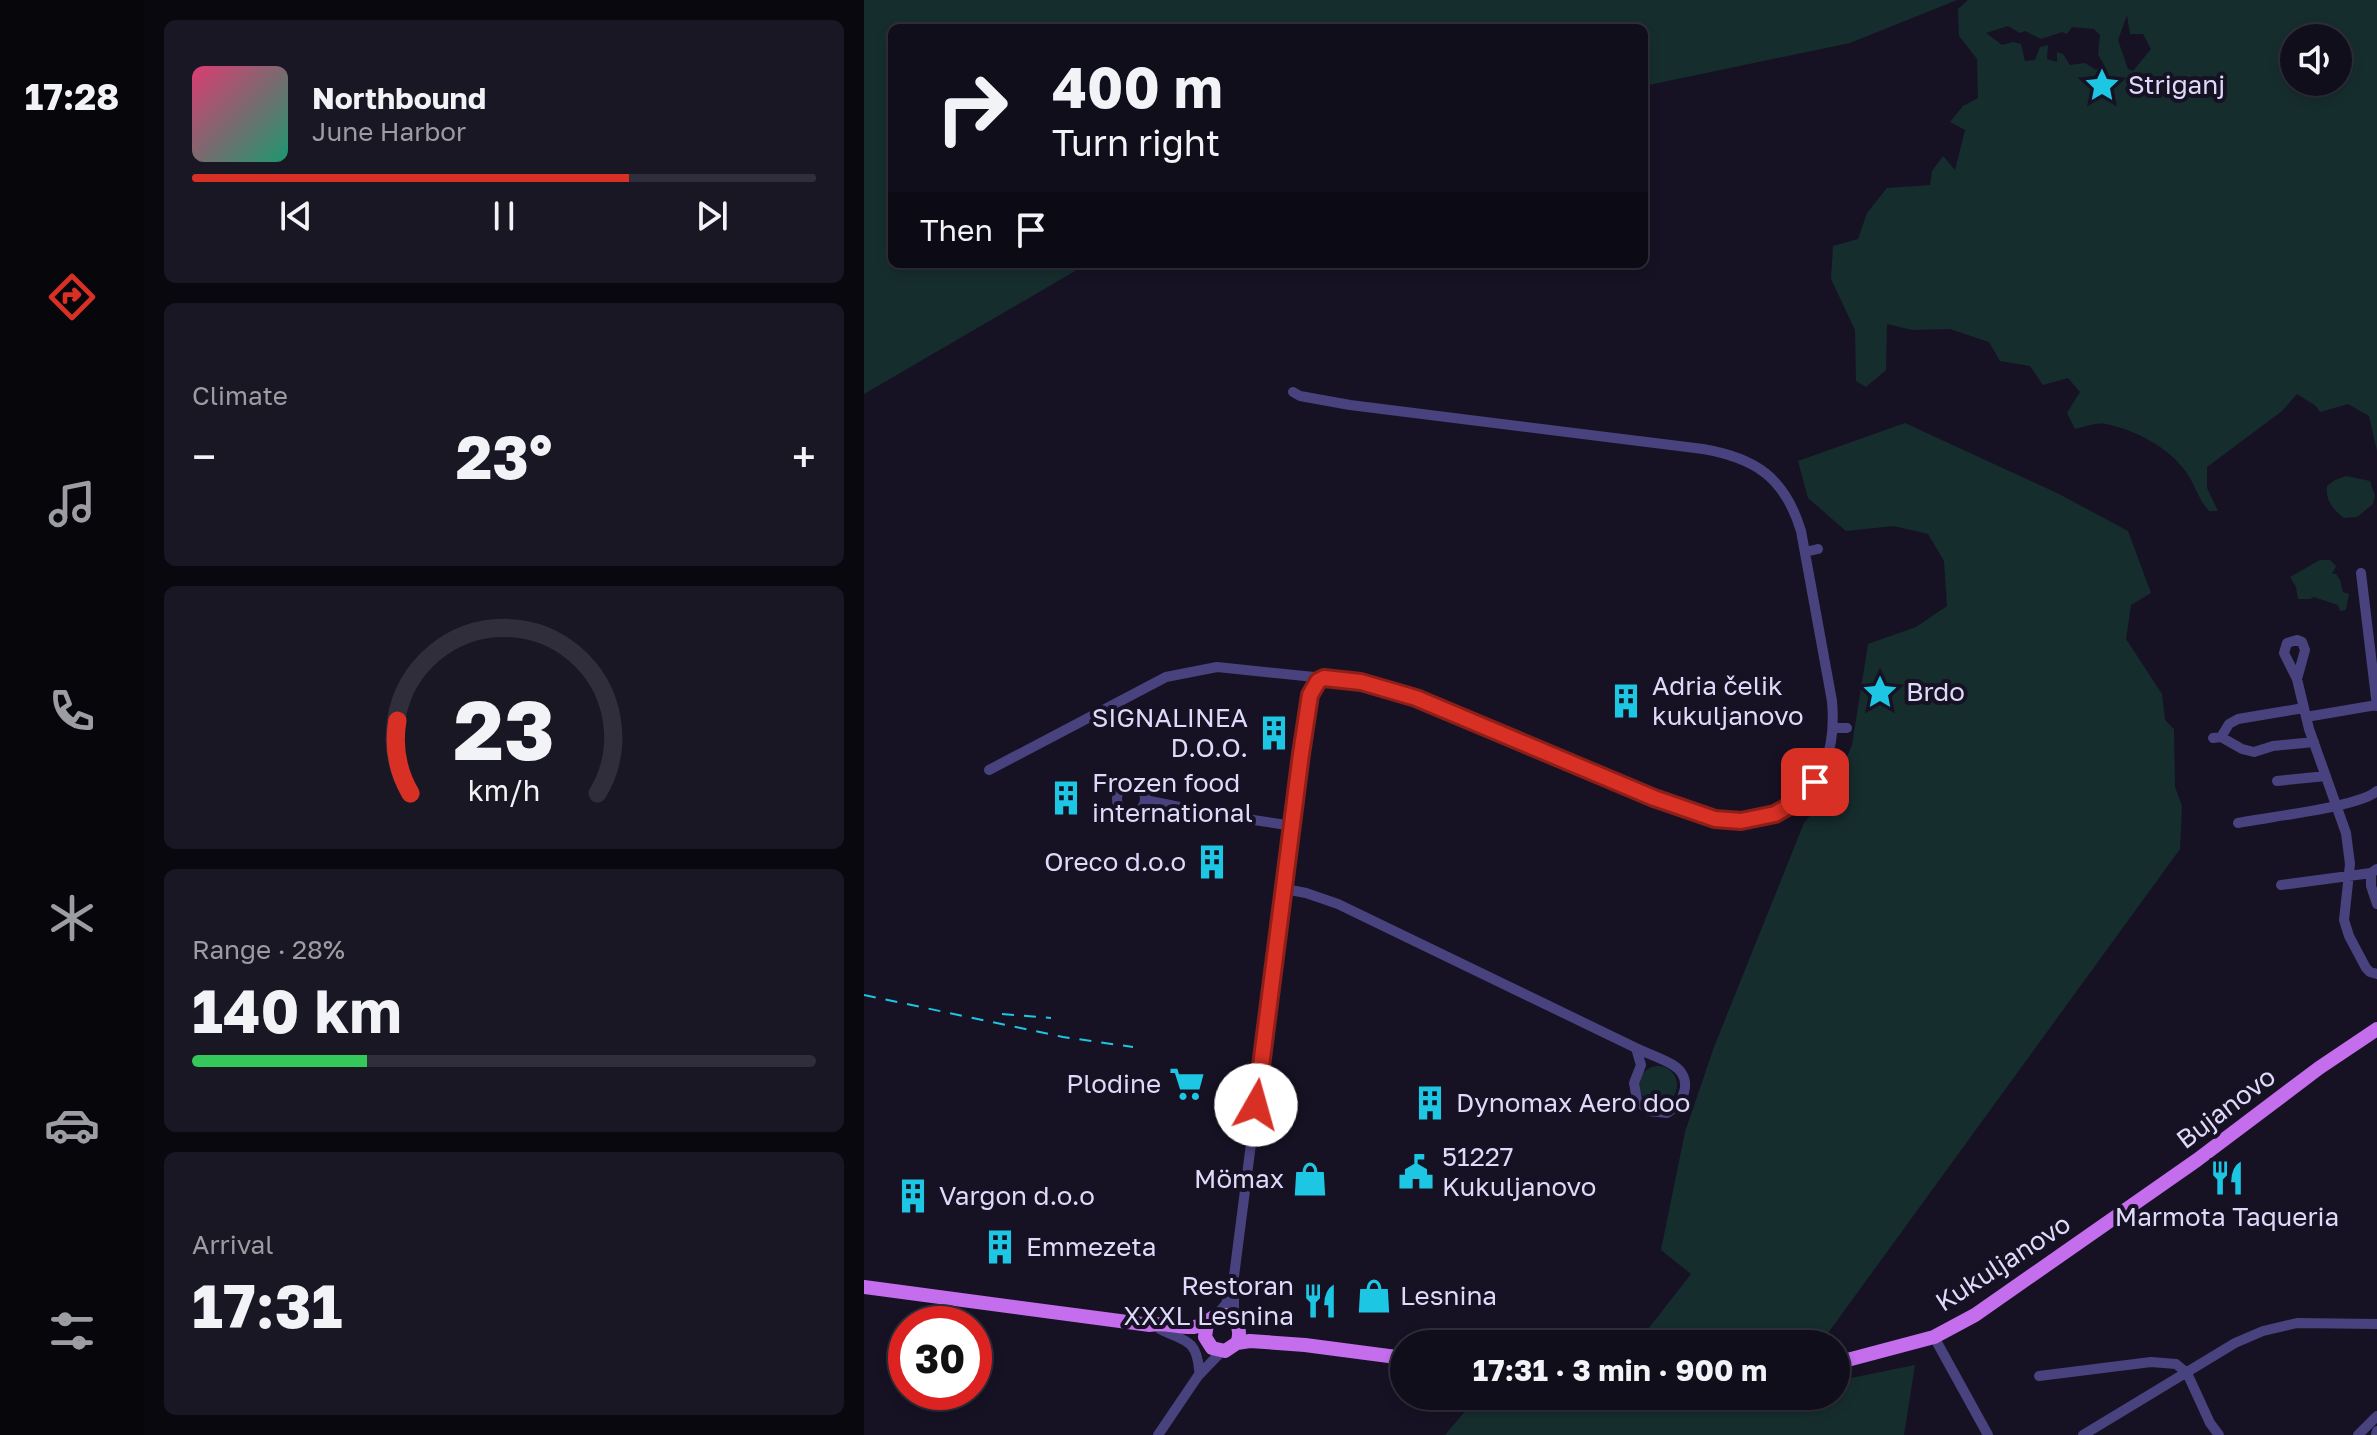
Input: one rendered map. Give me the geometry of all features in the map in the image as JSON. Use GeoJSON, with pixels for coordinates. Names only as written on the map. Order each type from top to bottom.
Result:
{"type":"FeatureCollection","features":[{"type":"Feature","properties":{"kind":"main road","name":"Bujanovo"},"geometry":{"type":"LineString","coordinates":[[2103,1226],[2377,1029]]}},
{"type":"Feature","properties":{"kind":"main road","name":"Kukuljanovo"},"geometry":{"type":"LineString","coordinates":[[1850,1359],[1934,1337],[1982,1310],[2103,1226]]}},
{"type":"Feature","properties":{"kind":"main road"},"geometry":{"type":"LineString","coordinates":[[864,1287],[1155,1327],[1161,1323],[1195,1327],[1233,1348],[1237,1343],[1237,1323]]}},
{"type":"Feature","properties":{"kind":"main road"},"geometry":{"type":"LineString","coordinates":[[1212,1335],[1229,1316],[1250,1333],[1305,1345]]}},
{"type":"Feature","properties":{"kind":"main road"},"geometry":{"type":"LineString","coordinates":[[1237,1343],[1305,1345],[1390,1356]]}},
{"type":"Feature","properties":{"kind":"street"},"geometry":{"type":"LineString","coordinates":[[989,770],[1166,677],[1217,667],[1361,682],[1416,698],[1654,798],[1715,819],[1753,820],[1775,814],[1806,793],[1823,770],[1832,741],[1832,701],[1801,531],[1792,506],[1777,484],[1759,468],[1734,455],[1720,452],[1350,405],[1293,392]]}},
{"type":"Feature","properties":{"kind":"street"},"geometry":{"type":"LineString","coordinates":[[1514,424],[1516,411]]}},
{"type":"Feature","properties":{"kind":"street"},"geometry":{"type":"LineString","coordinates":[[1621,438],[1623,425]]}},
{"type":"Feature","properties":{"kind":"street"},"geometry":{"type":"LineString","coordinates":[[1805,552],[1818,549]]}},
{"type":"Feature","properties":{"kind":"street"},"geometry":{"type":"LineString","coordinates":[[2314,742],[2280,745],[2254,752],[2217,737],[2238,719],[2377,706],[2361,573]]}},
{"type":"Feature","properties":{"kind":"street"},"geometry":{"type":"LineString","coordinates":[[1158,1435],[1198,1373],[1233,1284],[1310,695],[1318,681],[1324,678]]}},
{"type":"Feature","properties":{"kind":"street"},"geometry":{"type":"LineString","coordinates":[[2297,679],[2314,742],[2348,840],[2345,927],[2366,968],[2377,974]]}},
{"type":"Feature","properties":{"kind":"street"},"geometry":{"type":"LineString","coordinates":[[1833,728],[1847,728]]}},
{"type":"Feature","properties":{"kind":"street"},"geometry":{"type":"LineString","coordinates":[[2277,781],[2326,776]]}},
{"type":"Feature","properties":{"kind":"street"},"geometry":{"type":"LineString","coordinates":[[2238,823],[2338,805],[2371,797],[2377,791]]}},
{"type":"Feature","properties":{"kind":"street"},"geometry":{"type":"LineString","coordinates":[[1145,800],[1293,826]]}},
{"type":"Feature","properties":{"kind":"street"},"geometry":{"type":"LineString","coordinates":[[2281,885],[2374,871],[2371,886],[2377,904]]}},
{"type":"Feature","properties":{"kind":"street"},"geometry":{"type":"LineString","coordinates":[[1285,889],[1338,904],[1674,1066],[1684,1079],[1684,1095],[1680,1103],[1667,1113],[1649,1111],[1637,1100],[1634,1083],[1641,1065],[1636,1048]]}},
{"type":"Feature","properties":{"kind":"street"},"geometry":{"type":"LineString","coordinates":[[1233,1284],[1237,1323]]}},
{"type":"Feature","properties":{"kind":"street"},"geometry":{"type":"LineString","coordinates":[[2083,1435],[2235,1343],[2277,1327],[2305,1323],[2377,1324]]}},
{"type":"Feature","properties":{"kind":"street"},"geometry":{"type":"LineString","coordinates":[[1155,1327],[1191,1344],[1197,1356],[1198,1373]]}},
{"type":"Feature","properties":{"kind":"street"},"geometry":{"type":"LineString","coordinates":[[1934,1337],[1988,1435]]}},
{"type":"Feature","properties":{"kind":"street"},"geometry":{"type":"LineString","coordinates":[[2039,1376],[2165,1362],[2180,1366],[2187,1373],[2210,1423],[2219,1435]]}},
{"type":"Feature","properties":{"kind":"street"},"geometry":{"type":"LineString","coordinates":[[2358,1435],[2377,1416]]}},
{"type":"Feature","properties":{"kind":"green space"},"geometry":{"type":"Polygon","coordinates":[[[864,0],[1957,0],[1850,43],[1648,85],[1648,24],[888,24],[888,268],[1080,268],[864,394],[864,0]]]}},
{"type":"Feature","properties":{"kind":"green space"},"geometry":{"type":"Polygon","coordinates":[[[1968,0],[2377,0],[2377,451],[2369,416],[2348,404],[2320,412],[2297,394],[2282,411],[2207,467],[2207,488],[2218,511],[2209,511],[2183,468],[2165,450],[2142,436],[2106,424],[2075,429],[2067,413],[2080,392],[2068,378],[2043,385],[2030,366],[2000,361],[1989,342],[1950,329],[1913,330],[1887,324],[1886,370],[1866,387],[1856,381],[1855,330],[1831,279],[1833,246],[1858,239],[1867,213],[1887,188],[1930,185],[1932,171],[1943,156],[1955,170],[1965,130],[1950,122],[1963,106],[1978,98],[1977,59],[1959,36],[1958,9],[1968,0]],[[2127,15],[2118,40],[2128,69],[2133,71],[2151,49],[2143,34],[2130,34],[2127,15]],[[2008,26],[1986,33],[2002,45],[2013,42],[2021,44],[2025,61],[2035,60],[2040,47],[2048,45],[2047,59],[2057,62],[2057,52],[2063,54],[2070,65],[2085,63],[2096,70],[2103,63],[2098,55],[2100,35],[2094,29],[2072,27],[2067,34],[2062,32],[2041,39],[2008,26]]]}},
{"type":"Feature","properties":{"kind":"green space"},"geometry":{"type":"Polygon","coordinates":[[[1905,423],[2059,494],[2128,531],[2151,593],[2131,605],[2126,639],[2162,694],[2165,720],[2174,729],[2175,787],[2182,806],[2180,849],[1830,1330],[1647,1330],[1691,1274],[1661,1250],[1685,1132],[1714,1047],[1804,823],[1834,787],[1852,745],[1868,644],[1916,627],[1947,606],[1944,561],[1928,534],[1894,526],[1846,531],[1808,498],[1798,461],[1905,423]]]}},
{"type":"Feature","properties":{"kind":"green space"},"geometry":{"type":"Polygon","coordinates":[[[2346,476],[2370,481],[2375,496],[2373,504],[2357,517],[2344,518],[2327,496],[2327,486],[2346,476]]]}},
{"type":"Feature","properties":{"kind":"green space"},"geometry":{"type":"Polygon","coordinates":[[[2320,560],[2330,560],[2336,566],[2332,574],[2340,580],[2343,592],[2349,594],[2346,610],[2340,611],[2338,605],[2314,597],[2298,599],[2290,577],[2320,560]]]}},
{"type":"Feature","properties":{"kind":"green space"},"geometry":{"type":"Polygon","coordinates":[[[1658,1066],[1672,1071],[1677,1085],[1672,1099],[1658,1104],[1644,1099],[1639,1085],[1644,1071],[1658,1066]]]}},
{"type":"Feature","properties":{"kind":"green space"},"geometry":{"type":"Polygon","coordinates":[[[1915,1365],[1904,1435],[1445,1435],[1466,1410],[1850,1410],[1850,1378],[1915,1365]]]}},
{"type":"Feature","properties":{"kind":"railway"},"geometry":{"type":"LineString","coordinates":[[864,995],[1063,1037],[1133,1047]]}},
{"type":"Feature","properties":{"kind":"railway"},"geometry":{"type":"LineString","coordinates":[[1002,1014],[1051,1018]]}},
{"type":"Feature","properties":{"kind":"place","name":"Striganj"},"geometry":{"type":"Point","coordinates":[2102,85]}},
{"type":"Feature","properties":{"kind":"place","name":"Brdo"},"geometry":{"type":"Point","coordinates":[1880,692]}},
{"type":"Feature","properties":{"kind":"place","name":"Adria čelik kukuljanovo"},"geometry":{"type":"Point","coordinates":[1626,701]}},
{"type":"Feature","properties":{"kind":"place","name":"SIGNALINEA D.O.O."},"geometry":{"type":"Point","coordinates":[1274,733]}},
{"type":"Feature","properties":{"kind":"place","name":"Frozen food international"},"geometry":{"type":"Point","coordinates":[1066,798]}},
{"type":"Feature","properties":{"kind":"place","name":"Oreco d.o.o"},"geometry":{"type":"Point","coordinates":[1212,862]}},
{"type":"Feature","properties":{"kind":"place","name":"Plodine"},"geometry":{"type":"Point","coordinates":[1187,1084]}},
{"type":"Feature","properties":{"kind":"place","name":"Dynomax Aero doo"},"geometry":{"type":"Point","coordinates":[1430,1103]}},
{"type":"Feature","properties":{"kind":"place","name":"51227 Kukuljanovo"},"geometry":{"type":"Point","coordinates":[1416,1172]}},
{"type":"Feature","properties":{"kind":"place","name":"Marmota Taqueria"},"geometry":{"type":"Point","coordinates":[2227,1178]}},
{"type":"Feature","properties":{"kind":"place","name":"Mömax"},"geometry":{"type":"Point","coordinates":[1310,1179]}},
{"type":"Feature","properties":{"kind":"place","name":"Vargon d.o.o"},"geometry":{"type":"Point","coordinates":[913,1196]}},
{"type":"Feature","properties":{"kind":"place","name":"Emmezeta"},"geometry":{"type":"Point","coordinates":[1000,1247]}},
{"type":"Feature","properties":{"kind":"place","name":"Lesnina"},"geometry":{"type":"Point","coordinates":[1374,1296]}},
{"type":"Feature","properties":{"kind":"place","name":"Restoran XXXL Lesnina"},"geometry":{"type":"Point","coordinates":[1320,1301]}},
{"type":"Feature","properties":{"kind":"route"},"geometry":{"type":"LineString","coordinates":[[1256,1105],[1301,754],[1310,695],[1318,681],[1324,678],[1361,682],[1416,698],[1654,798],[1715,819],[1741,821],[1775,814],[1796,802],[1815,782]]}}]}
